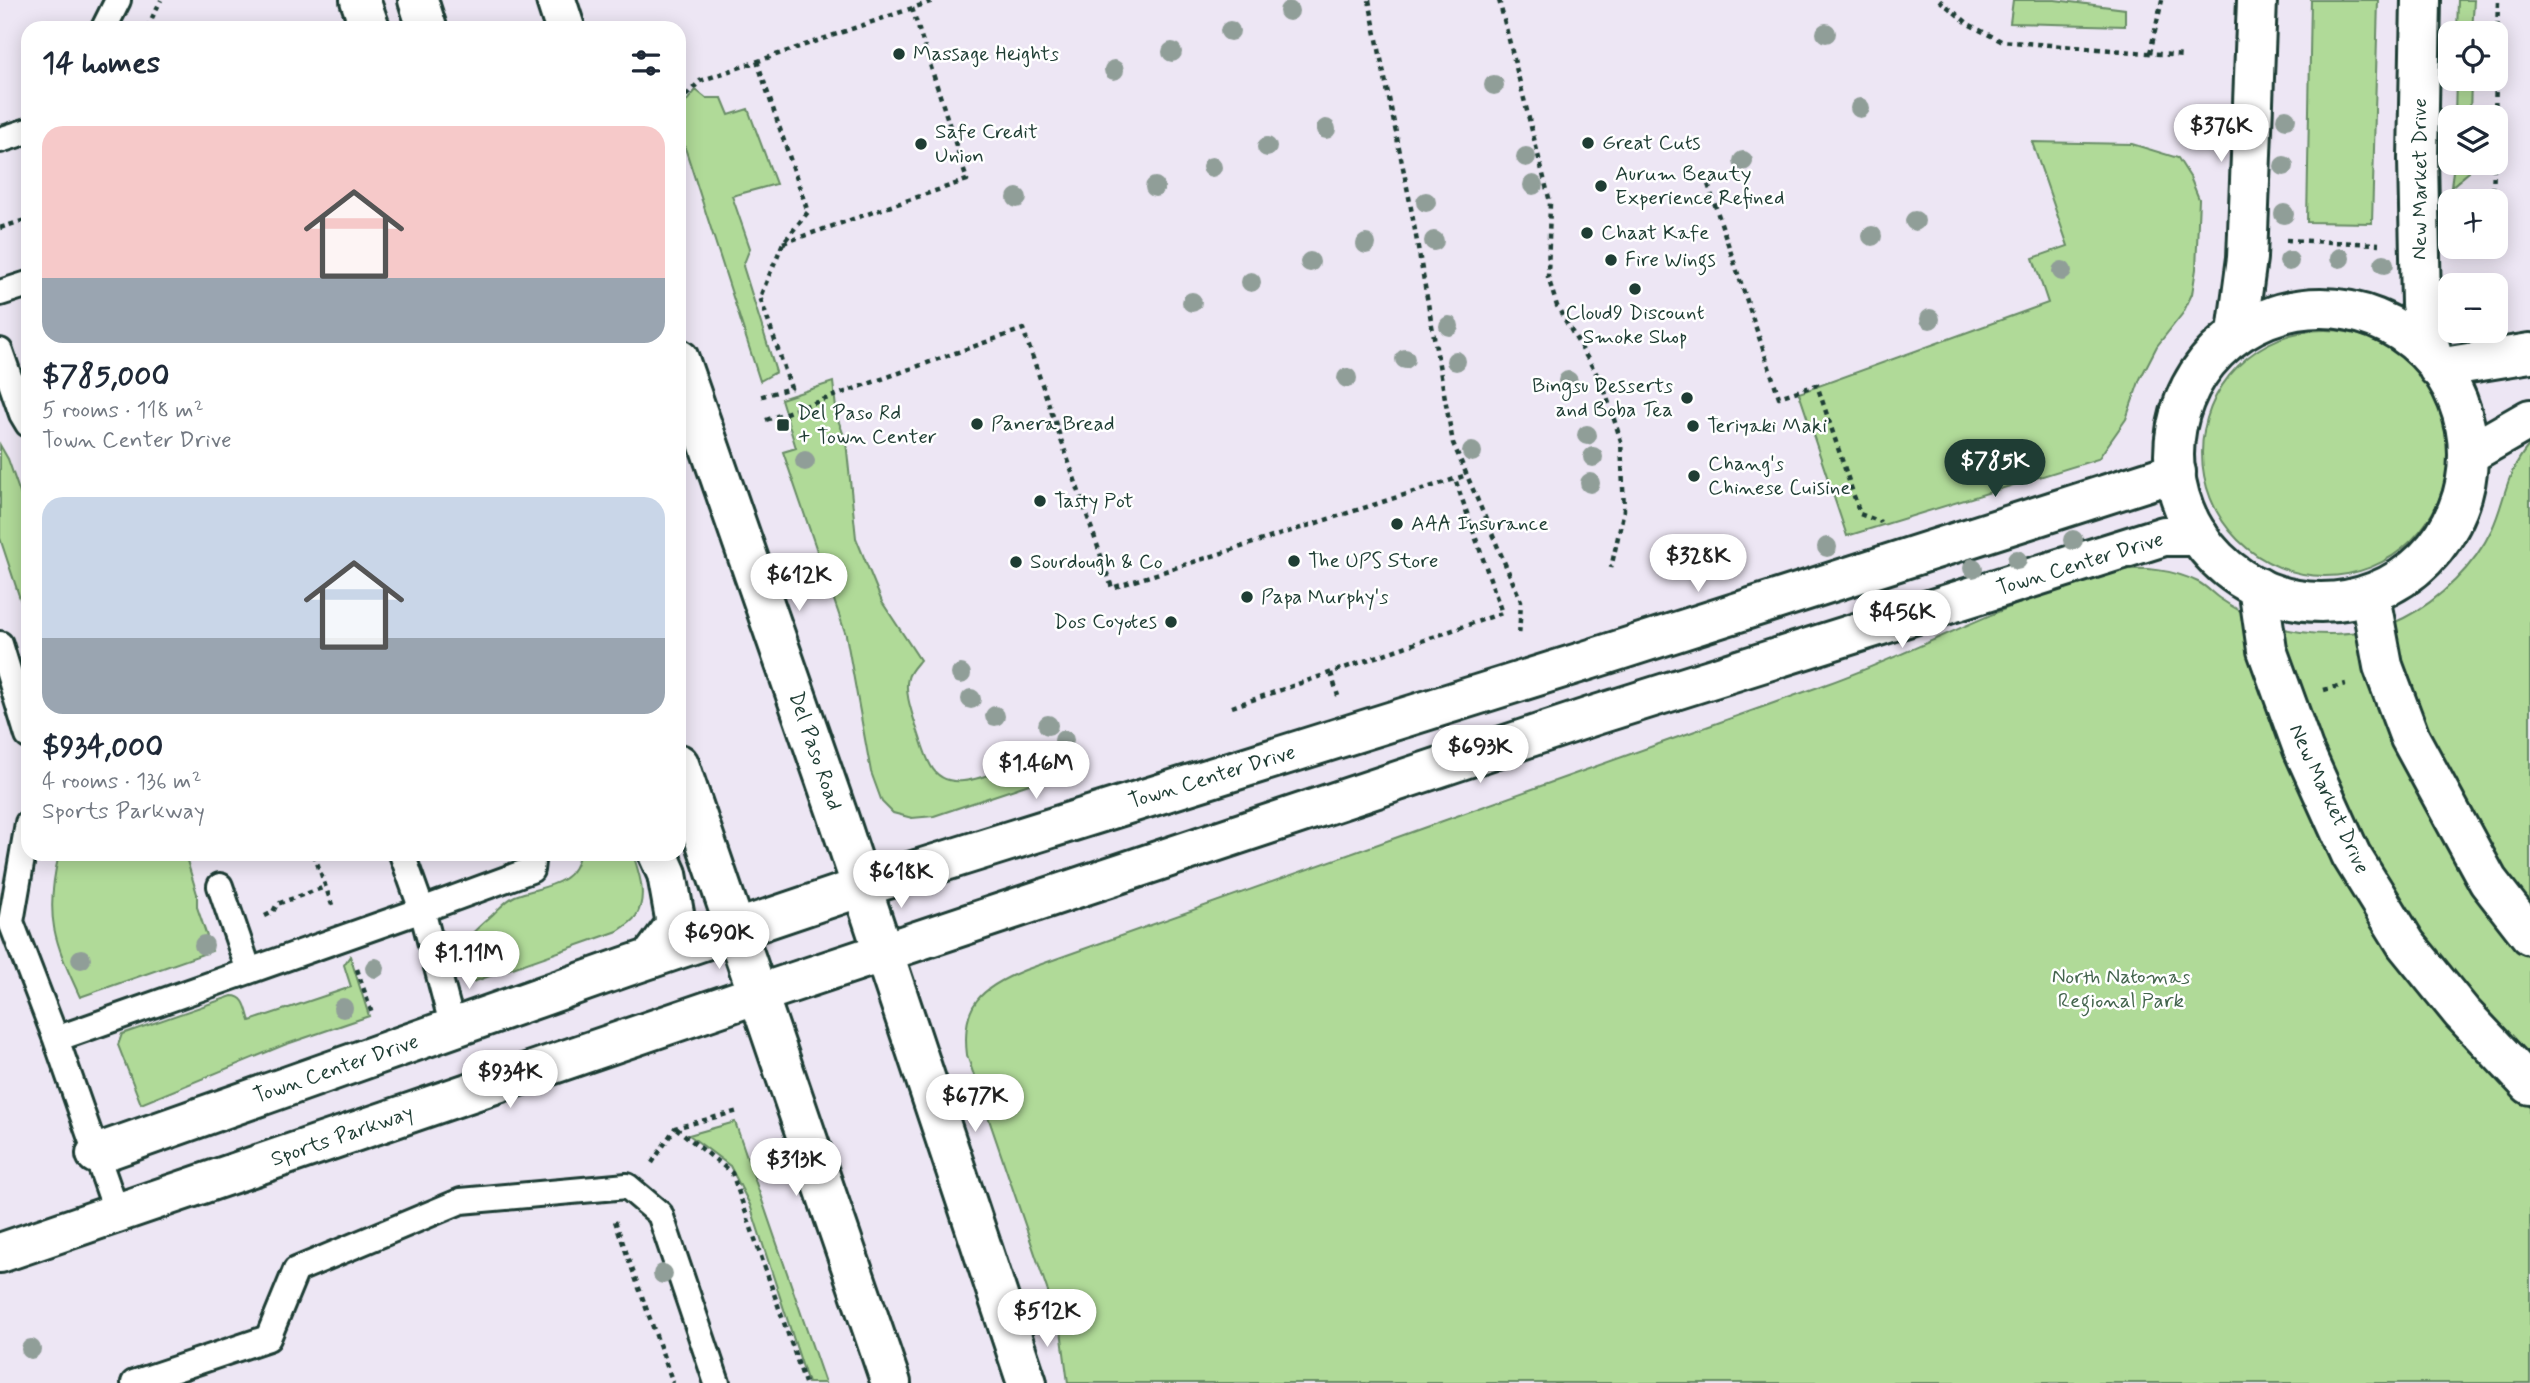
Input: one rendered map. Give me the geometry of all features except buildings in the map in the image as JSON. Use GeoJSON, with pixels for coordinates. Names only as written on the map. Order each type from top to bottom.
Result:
{"type":"FeatureCollection","features":[{"type":"Feature","properties":{"kind":"street"},"geometry":{"type":"LineString","coordinates":[[360,0],[368,21]]}},
{"type":"Feature","properties":{"kind":"street"},"geometry":{"type":"LineString","coordinates":[[418,0],[425,21]]}},
{"type":"Feature","properties":{"kind":"street"},"geometry":{"type":"LineString","coordinates":[[556,0],[563,21]]}},
{"type":"Feature","properties":{"kind":"street"},"geometry":{"type":"LineString","coordinates":[[2237,333],[2247,258],[2258,0]]}},
{"type":"Feature","properties":{"kind":"street","name":"New Market Drive"},"geometry":{"type":"LineString","coordinates":[[2421,0],[2418,159],[2420,304],[2435,362]]}},
{"type":"Feature","properties":{"kind":"street"},"geometry":{"type":"LineString","coordinates":[[2318,307],[2360,312],[2399,329],[2435,362],[2462,409],[2469,454],[2462,500],[2442,541],[2410,574],[2370,596],[2324,603],[2279,597],[2238,577],[2204,546],[2181,503],[2174,457],[2180,410],[2203,366],[2237,333],[2276,314],[2318,307]]}},
{"type":"Feature","properties":{"kind":"street"},"geometry":{"type":"LineString","coordinates":[[2435,362],[2530,354]]}},
{"type":"Feature","properties":{"kind":"street","name":"Del Paso Road"},"geometry":{"type":"LineString","coordinates":[[686,379],[862,887],[1027,1383]]}},
{"type":"Feature","properties":{"kind":"street"},"geometry":{"type":"LineString","coordinates":[[2469,454],[2530,419]]}},
{"type":"Feature","properties":{"kind":"street","name":"Town Center Drive"},"geometry":{"type":"LineString","coordinates":[[96,1154],[651,958],[862,887],[1582,662],[2176,472]]}},
{"type":"Feature","properties":{"kind":"street","name":"Town Center Drive"},"geometry":{"type":"LineString","coordinates":[[884,952],[1597,715],[2164,537],[2199,536]]}},
{"type":"Feature","properties":{"kind":"street","name":"New Market Drive"},"geometry":{"type":"LineString","coordinates":[[2258,587],[2267,650],[2303,749],[2351,855],[2406,944],[2462,1013],[2530,1085]]}},
{"type":"Feature","properties":{"kind":"street"},"geometry":{"type":"LineString","coordinates":[[2370,596],[2383,666],[2410,738],[2488,881],[2530,935]]}},
{"type":"Feature","properties":{"kind":"street"},"geometry":{"type":"LineString","coordinates":[[686,785],[891,1383]]}},
{"type":"Feature","properties":{"kind":"street"},"geometry":{"type":"LineString","coordinates":[[651,958],[676,924],[667,874],[661,861]]}},
{"type":"Feature","properties":{"kind":"street","name":"Sports Parkway"},"geometry":{"type":"LineString","coordinates":[[0,1253],[884,952]]}},
{"type":"Feature","properties":{"kind":"lane"},"geometry":{"type":"LineString","coordinates":[[108,21],[118,0]]}},
{"type":"Feature","properties":{"kind":"lane"},"geometry":{"type":"LineString","coordinates":[[0,141],[21,134]]}},
{"type":"Feature","properties":{"kind":"lane"},"geometry":{"type":"LineString","coordinates":[[0,293],[21,286]]}},
{"type":"Feature","properties":{"kind":"lane"},"geometry":{"type":"LineString","coordinates":[[0,351],[21,411]]}},
{"type":"Feature","properties":{"kind":"lane"},"geometry":{"type":"LineString","coordinates":[[0,644],[21,713]]}},
{"type":"Feature","properties":{"kind":"lane"},"geometry":{"type":"LineString","coordinates":[[21,861],[11,922],[56,1039],[117,1213]]}},
{"type":"Feature","properties":{"kind":"lane"},"geometry":{"type":"LineString","coordinates":[[404,861],[422,910],[453,1028]]}},
{"type":"Feature","properties":{"kind":"lane"},"geometry":{"type":"LineString","coordinates":[[56,1039],[531,870],[532,861]]}},
{"type":"Feature","properties":{"kind":"lane"},"geometry":{"type":"LineString","coordinates":[[220,886],[249,971]]}},
{"type":"Feature","properties":{"kind":"lane"},"geometry":{"type":"LineString","coordinates":[[134,1383],[268,1338],[296,1270],[461,1201],[627,1186],[660,1214],[717,1383]]}},
{"type":"Feature","properties":{"kind":"path"},"geometry":{"type":"LineString","coordinates":[[150,21],[161,0]]}},
{"type":"Feature","properties":{"kind":"path"},"geometry":{"type":"LineString","coordinates":[[686,95],[699,81],[936,0]]}},
{"type":"Feature","properties":{"kind":"path"},"geometry":{"type":"LineString","coordinates":[[1369,0],[1444,383],[1453,443],[1521,601],[1519,641]]}},
{"type":"Feature","properties":{"kind":"path"},"geometry":{"type":"LineString","coordinates":[[1499,0],[1550,202],[1548,276],[1556,306],[1603,385],[1621,441],[1624,510],[1611,568]]}},
{"type":"Feature","properties":{"kind":"path"},"geometry":{"type":"LineString","coordinates":[[1939,0],[1970,26],[2001,41],[2184,56]]}},
{"type":"Feature","properties":{"kind":"path"},"geometry":{"type":"LineString","coordinates":[[2150,54],[2162,0]]}},
{"type":"Feature","properties":{"kind":"path"},"geometry":{"type":"LineString","coordinates":[[2495,105],[2498,0]]}},
{"type":"Feature","properties":{"kind":"path"},"geometry":{"type":"LineString","coordinates":[[783,243],[967,180],[912,8]]}},
{"type":"Feature","properties":{"kind":"path"},"geometry":{"type":"LineString","coordinates":[[757,61],[808,212],[783,243],[760,297],[791,388],[759,397]]}},
{"type":"Feature","properties":{"kind":"path"},"geometry":{"type":"LineString","coordinates":[[1705,175],[1779,397],[1817,385],[1860,514],[1881,522]]}},
{"type":"Feature","properties":{"kind":"path"},"geometry":{"type":"LineString","coordinates":[[0,228],[21,221]]}},
{"type":"Feature","properties":{"kind":"path"},"geometry":{"type":"LineString","coordinates":[[2284,240],[2386,245]]}},
{"type":"Feature","properties":{"kind":"path"},"geometry":{"type":"LineString","coordinates":[[766,420],[1023,329],[1112,588],[1467,475]]}},
{"type":"Feature","properties":{"kind":"path"},"geometry":{"type":"LineString","coordinates":[[1232,707],[1502,613],[1455,479]]}},
{"type":"Feature","properties":{"kind":"path"},"geometry":{"type":"LineString","coordinates":[[1331,673],[1335,687]]}},
{"type":"Feature","properties":{"kind":"path"},"geometry":{"type":"LineString","coordinates":[[233,928],[273,912],[277,904],[325,887]]}},
{"type":"Feature","properties":{"kind":"path"},"geometry":{"type":"LineString","coordinates":[[673,1383],[615,1221],[675,1128],[738,1111]]}},
{"type":"Feature","properties":{"kind":"path"},"geometry":{"type":"LineString","coordinates":[[675,1128],[732,1173],[805,1383]]}},
{"type":"Feature","properties":{"kind":"green space"},"geometry":{"type":"Polygon","coordinates":[[[2013,0],[2055,0],[2125,9],[2125,26],[2010,23],[2013,0]]]}},
{"type":"Feature","properties":{"kind":"green space"},"geometry":{"type":"Polygon","coordinates":[[[2311,0],[2378,0],[2372,223],[2307,222],[2311,0]]]}},
{"type":"Feature","properties":{"kind":"green space"},"geometry":{"type":"Polygon","coordinates":[[[2458,0],[2474,0],[2473,21],[2457,21],[2458,0]]]}},
{"type":"Feature","properties":{"kind":"green space"},"geometry":{"type":"Polygon","coordinates":[[[696,90],[706,98],[722,98],[729,115],[748,109],[776,184],[732,196],[750,248],[743,266],[776,372],[760,381],[686,151],[686,102],[696,90]]]}},
{"type":"Feature","properties":{"kind":"green space"},"geometry":{"type":"Polygon","coordinates":[[[2456,91],[2471,91],[2470,105],[2455,105],[2456,91]]]}},
{"type":"Feature","properties":{"kind":"green space"},"geometry":{"type":"Polygon","coordinates":[[[2032,142],[2132,144],[2178,158],[2199,199],[2196,269],[2192,294],[2183,313],[2157,346],[2140,379],[2126,419],[2098,459],[1847,536],[1799,393],[2048,303],[2033,258],[2068,246],[2032,142]]]}},
{"type":"Feature","properties":{"kind":"green space"},"geometry":{"type":"Polygon","coordinates":[[[2452,175],[2465,175],[2451,187],[2452,175]]]}},
{"type":"Feature","properties":{"kind":"green space"},"geometry":{"type":"Polygon","coordinates":[[[2325,330],[2372,340],[2393,351],[2412,366],[2427,385],[2438,406],[2448,453],[2438,500],[2427,521],[2412,540],[2393,555],[2372,566],[2325,576],[2278,566],[2257,555],[2238,540],[2223,521],[2212,500],[2202,453],[2212,406],[2223,385],[2238,366],[2257,351],[2278,340],[2325,330]]]}},
{"type":"Feature","properties":{"kind":"green space"},"geometry":{"type":"Polygon","coordinates":[[[833,382],[837,417],[846,441],[856,538],[882,602],[920,660],[909,676],[907,689],[912,715],[931,766],[941,777],[953,781],[968,780],[1045,758],[1052,764],[1056,775],[934,816],[912,818],[893,813],[882,802],[871,772],[846,635],[783,452],[796,448],[781,399],[833,382]]]}},
{"type":"Feature","properties":{"kind":"green space","name":"North Natomas Regional Park"},"geometry":{"type":"Polygon","coordinates":[[[2530,444],[2530,1383],[1068,1383],[1061,1330],[967,1055],[967,1023],[971,1011],[985,992],[996,984],[1025,970],[1824,685],[2036,597],[2110,572],[2147,569],[2189,578],[2252,617],[2279,628],[2334,634],[2353,633],[2388,625],[2431,602],[2476,556],[2492,529],[2515,466],[2530,444]]]}},
{"type":"Feature","properties":{"kind":"green space"},"geometry":{"type":"Polygon","coordinates":[[[0,445],[21,496],[21,602],[0,538],[0,445]]]}},
{"type":"Feature","properties":{"kind":"green space"},"geometry":{"type":"Polygon","coordinates":[[[58,861],[187,861],[197,894],[197,907],[212,951],[80,997],[54,928],[52,895],[58,861]]]}},
{"type":"Feature","properties":{"kind":"green space"},"geometry":{"type":"Polygon","coordinates":[[[577,861],[635,861],[642,893],[640,908],[634,918],[618,931],[473,982],[465,952],[473,932],[512,898],[555,884],[571,873],[577,861]]]}},
{"type":"Feature","properties":{"kind":"green space"},"geometry":{"type":"Polygon","coordinates":[[[350,956],[369,1016],[284,1045],[141,1104],[118,1045],[122,1034],[232,996],[243,1001],[250,1021],[351,987],[344,965],[350,956]]]}},
{"type":"Feature","properties":{"kind":"green space"},"geometry":{"type":"Polygon","coordinates":[[[735,1122],[825,1383],[808,1383],[750,1205],[730,1166],[689,1135],[735,1122]]]}},
{"type":"Feature","properties":{"kind":"place","name":"Massage Heights"},"geometry":{"type":"Point","coordinates":[899,54]}},
{"type":"Feature","properties":{"kind":"place","name":"Great Cuts"},"geometry":{"type":"Point","coordinates":[1588,143]}},
{"type":"Feature","properties":{"kind":"place","name":"Safe Credit Union"},"geometry":{"type":"Point","coordinates":[921,144]}},
{"type":"Feature","properties":{"kind":"place","name":"Aurum Beauty Experience Refined"},"geometry":{"type":"Point","coordinates":[1601,186]}},
{"type":"Feature","properties":{"kind":"place","name":"Chaat Kafe"},"geometry":{"type":"Point","coordinates":[1587,233]}},
{"type":"Feature","properties":{"kind":"place","name":"Fire Wings"},"geometry":{"type":"Point","coordinates":[1611,260]}},
{"type":"Feature","properties":{"kind":"place","name":"Cloud9 Discount Smoke Shop"},"geometry":{"type":"Point","coordinates":[1635,289]}},
{"type":"Feature","properties":{"kind":"place","name":"Bingsu Desserts and Boba Tea"},"geometry":{"type":"Point","coordinates":[1687,398]}},
{"type":"Feature","properties":{"kind":"place","name":"Panera Bread"},"geometry":{"type":"Point","coordinates":[977,424]}},
{"type":"Feature","properties":{"kind":"place","name":"Del Paso Rd + Town Center"},"geometry":{"type":"Point","coordinates":[783,425]}},
{"type":"Feature","properties":{"kind":"place","name":"Teriyaki Maki"},"geometry":{"type":"Point","coordinates":[1693,426]}},
{"type":"Feature","properties":{"kind":"place","name":"Chang's Chinese Cuisine"},"geometry":{"type":"Point","coordinates":[1694,476]}},
{"type":"Feature","properties":{"kind":"place","name":"Tasty Pot"},"geometry":{"type":"Point","coordinates":[1040,501]}},
{"type":"Feature","properties":{"kind":"place","name":"AAA Insurance"},"geometry":{"type":"Point","coordinates":[1397,524]}},
{"type":"Feature","properties":{"kind":"place","name":"The UPS Store"},"geometry":{"type":"Point","coordinates":[1294,561]}},
{"type":"Feature","properties":{"kind":"place","name":"Sourdough & Co"},"geometry":{"type":"Point","coordinates":[1016,562]}},
{"type":"Feature","properties":{"kind":"place","name":"Papa Murphy's"},"geometry":{"type":"Point","coordinates":[1247,597]}},
{"type":"Feature","properties":{"kind":"place","name":"Dos Coyotes"},"geometry":{"type":"Point","coordinates":[1171,622]}}]}
